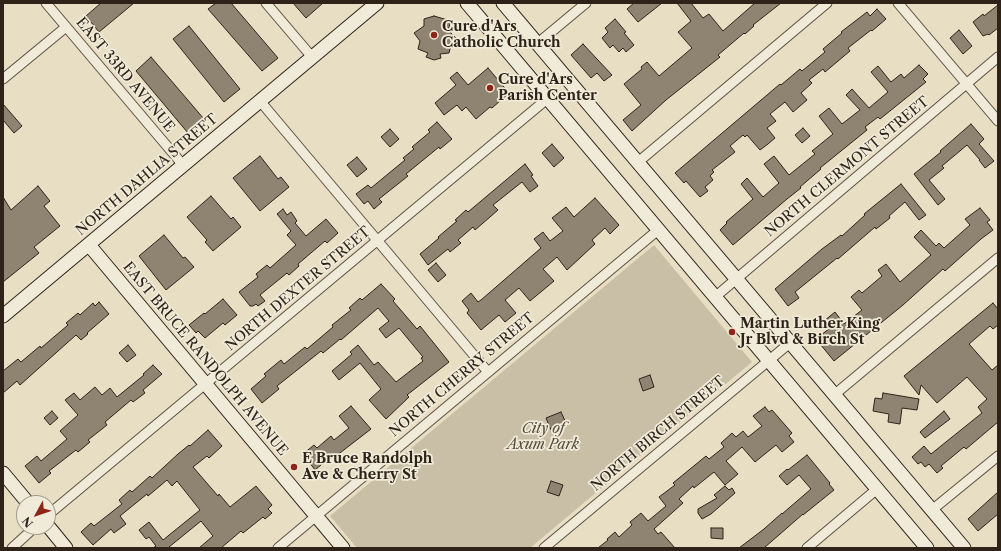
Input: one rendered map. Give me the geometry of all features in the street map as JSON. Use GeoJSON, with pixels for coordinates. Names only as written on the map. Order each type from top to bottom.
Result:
{"type":"FeatureCollection","features":[{"type":"Feature","properties":{"kind":"main road","name":"NORTH DAHLIA STREET"},"geometry":{"type":"LineString","coordinates":[[3,316],[377,3]]}},
{"type":"Feature","properties":{"kind":"main road"},"geometry":{"type":"LineString","coordinates":[[467,3],[927,548]]}},
{"type":"Feature","properties":{"kind":"main road"},"geometry":{"type":"LineString","coordinates":[[504,3],[542,40],[642,159],[736,279],[964,548]]}},
{"type":"Feature","properties":{"kind":"main road","name":"EAST BRUCE RANDOLPH AVENUE"},"geometry":{"type":"LineString","coordinates":[[89,245],[343,548]]}},
{"type":"Feature","properties":{"kind":"main road"},"geometry":{"type":"LineString","coordinates":[[3,473],[21,495]]}},
{"type":"Feature","properties":{"kind":"main road"},"geometry":{"type":"LineString","coordinates":[[55,535],[66,548]]}},
{"type":"Feature","properties":{"kind":"street","name":"EAST 33RD AVENUE"},"geometry":{"type":"LineString","coordinates":[[46,3],[183,165]]}},
{"type":"Feature","properties":{"kind":"street"},"geometry":{"type":"LineString","coordinates":[[266,3],[316,54]]}},
{"type":"Feature","properties":{"kind":"street"},"geometry":{"type":"LineString","coordinates":[[542,40],[586,3]]}},
{"type":"Feature","properties":{"kind":"street"},"geometry":{"type":"LineString","coordinates":[[642,159],[827,3]]}},
{"type":"Feature","properties":{"kind":"street"},"geometry":{"type":"LineString","coordinates":[[898,3],[998,120]]}},
{"type":"Feature","properties":{"kind":"street"},"geometry":{"type":"LineString","coordinates":[[3,79],[66,27]]}},
{"type":"Feature","properties":{"kind":"street","name":"NORTH CLERMONT STREET"},"geometry":{"type":"LineString","coordinates":[[715,297],[998,58]]}},
{"type":"Feature","properties":{"kind":"street","name":"NORTH DEXTER STREET"},"geometry":{"type":"LineString","coordinates":[[56,508],[547,99]]}},
{"type":"Feature","properties":{"kind":"street"},"geometry":{"type":"LineString","coordinates":[[260,101],[488,372]]}},
{"type":"Feature","properties":{"kind":"street","name":"NORTH CHERRY STREET"},"geometry":{"type":"LineString","coordinates":[[278,548],[658,230]]}},
{"type":"Feature","properties":{"kind":"street"},"geometry":{"type":"LineString","coordinates":[[834,395],[998,258]]}},
{"type":"Feature","properties":{"kind":"street","name":"NORTH BIRCH STREET"},"geometry":{"type":"LineString","coordinates":[[544,548],[790,342]]}},
{"type":"Feature","properties":{"kind":"street"},"geometry":{"type":"LineString","coordinates":[[932,510],[998,456]]}},
{"type":"Feature","properties":{"kind":"street"},"geometry":{"type":"LineString","coordinates":[[807,548],[877,489]]}},
{"type":"Feature","properties":{"kind":"street"},"geometry":{"type":"LineString","coordinates":[[12,548],[26,535]]}},
{"type":"Feature","properties":{"kind":"green space","name":"City of Axum Park"},"geometry":{"type":"Polygon","coordinates":[[[654,245],[752,362],[530,548],[357,548],[330,516],[654,245]]]}},
{"type":"Feature","properties":{"kind":"building"},"geometry":{"type":"Polygon","coordinates":[[[101,3],[134,3],[99,32],[86,16],[101,3]]]}},
{"type":"Feature","properties":{"kind":"building"},"geometry":{"type":"Polygon","coordinates":[[[216,3],[231,3],[278,58],[262,71],[208,9],[216,3]]]}},
{"type":"Feature","properties":{"kind":"building"},"geometry":{"type":"Polygon","coordinates":[[[293,3],[323,3],[306,18],[293,3]]]}},
{"type":"Feature","properties":{"kind":"building"},"geometry":{"type":"Polygon","coordinates":[[[634,3],[662,3],[638,22],[627,9],[634,3]]]}},
{"type":"Feature","properties":{"kind":"building"},"geometry":{"type":"Polygon","coordinates":[[[677,3],[691,3],[703,18],[709,14],[723,31],[755,3],[781,3],[718,55],[720,57],[666,100],[632,131],[623,120],[641,105],[624,84],[642,69],[641,67],[647,62],[659,76],[692,48],[678,32],[691,21],[677,3]]]}},
{"type":"Feature","properties":{"kind":"building"},"geometry":{"type":"Polygon","coordinates":[[[998,5],[998,28],[989,35],[983,36],[973,22],[983,14],[984,16],[998,5]]]}},
{"type":"Feature","properties":{"kind":"building"},"geometry":{"type":"Polygon","coordinates":[[[877,9],[886,19],[848,48],[850,51],[825,72],[823,69],[809,80],[812,83],[801,93],[807,100],[793,112],[785,102],[770,114],[776,121],[767,128],[775,138],[768,144],[760,150],[747,135],[745,137],[743,135],[730,146],[735,152],[712,170],[714,172],[710,176],[713,180],[705,187],[708,191],[700,197],[686,181],[684,183],[675,173],[780,84],[781,85],[800,69],[802,71],[825,52],[823,49],[842,33],[841,32],[867,12],[870,16],[877,9]]]}},
{"type":"Feature","properties":{"kind":"building"},"geometry":{"type":"Polygon","coordinates":[[[434,16],[451,21],[448,30],[457,39],[451,45],[449,53],[440,54],[441,58],[434,60],[426,57],[428,53],[418,49],[420,41],[414,33],[424,26],[424,19],[434,16]]]}},
{"type":"Feature","properties":{"kind":"building"},"geometry":{"type":"Polygon","coordinates":[[[615,19],[626,32],[624,33],[634,45],[626,52],[623,48],[619,52],[613,45],[610,48],[602,38],[608,32],[605,28],[615,19]]]}},
{"type":"Feature","properties":{"kind":"building"},"geometry":{"type":"Polygon","coordinates":[[[189,26],[240,89],[224,102],[173,39],[189,26]]]}},
{"type":"Feature","properties":{"kind":"building"},"geometry":{"type":"Polygon","coordinates":[[[959,30],[972,46],[963,54],[950,38],[959,30]]]}},
{"type":"Feature","properties":{"kind":"building"},"geometry":{"type":"Polygon","coordinates":[[[583,44],[612,75],[604,81],[597,73],[591,78],[571,55],[583,44]]]}},
{"type":"Feature","properties":{"kind":"building"},"geometry":{"type":"Polygon","coordinates":[[[151,57],[204,119],[188,133],[136,71],[151,57]]]}},
{"type":"Feature","properties":{"kind":"building"},"geometry":{"type":"Polygon","coordinates":[[[919,65],[928,74],[923,79],[926,82],[880,119],[878,117],[865,127],[867,130],[820,168],[821,169],[800,187],[801,188],[733,245],[720,230],[727,223],[726,222],[753,199],[741,184],[747,178],[763,197],[779,183],[764,164],[774,156],[789,175],[815,154],[812,151],[833,134],[819,116],[829,108],[842,124],[860,110],[846,95],[852,89],[869,108],[888,92],[871,72],[878,66],[891,82],[901,74],[904,78],[919,65]]]}},
{"type":"Feature","properties":{"kind":"building"},"geometry":{"type":"Polygon","coordinates":[[[488,68],[509,93],[492,108],[490,107],[476,119],[466,107],[462,111],[457,105],[444,115],[435,103],[456,85],[450,78],[457,72],[468,85],[488,68]]]}},
{"type":"Feature","properties":{"kind":"building"},"geometry":{"type":"Polygon","coordinates":[[[3,104],[22,126],[14,133],[3,120],[3,104]]]}},
{"type":"Feature","properties":{"kind":"building"},"geometry":{"type":"Polygon","coordinates":[[[437,122],[452,139],[440,149],[439,147],[406,174],[408,176],[379,199],[382,202],[374,209],[368,201],[364,204],[356,194],[368,185],[371,188],[405,160],[403,158],[414,149],[412,147],[430,132],[428,130],[437,122]]]}},
{"type":"Feature","properties":{"kind":"building"},"geometry":{"type":"Polygon","coordinates":[[[971,124],[984,139],[979,144],[994,161],[985,168],[967,145],[942,166],[944,168],[929,180],[945,199],[938,205],[914,174],[941,152],[940,151],[971,124]]]}},
{"type":"Feature","properties":{"kind":"building"},"geometry":{"type":"Polygon","coordinates":[[[803,128],[810,136],[802,143],[795,135],[803,128]]]}},
{"type":"Feature","properties":{"kind":"building"},"geometry":{"type":"Polygon","coordinates":[[[390,129],[399,139],[390,147],[381,137],[390,129]]]}},
{"type":"Feature","properties":{"kind":"building"},"geometry":{"type":"Polygon","coordinates":[[[552,144],[564,158],[554,167],[542,153],[552,144]]]}},
{"type":"Feature","properties":{"kind":"building"},"geometry":{"type":"Polygon","coordinates":[[[260,156],[278,179],[281,177],[289,187],[260,211],[233,178],[260,156]]]}},
{"type":"Feature","properties":{"kind":"building"},"geometry":{"type":"Polygon","coordinates":[[[357,157],[367,169],[357,177],[347,165],[357,157]]]}},
{"type":"Feature","properties":{"kind":"building"},"geometry":{"type":"Polygon","coordinates":[[[525,164],[533,175],[531,176],[538,186],[530,192],[522,182],[493,205],[498,210],[475,230],[473,227],[458,240],[461,243],[450,252],[448,249],[428,265],[420,254],[457,221],[455,220],[466,210],[468,212],[525,164]]]}},
{"type":"Feature","properties":{"kind":"building"},"geometry":{"type":"Polygon","coordinates":[[[901,184],[926,215],[919,220],[905,202],[889,216],[890,218],[876,229],[875,227],[838,259],[837,258],[795,292],[799,298],[788,306],[775,289],[822,249],[841,235],[842,236],[865,215],[864,214],[901,184]]]}},
{"type":"Feature","properties":{"kind":"building"},"geometry":{"type":"Polygon","coordinates":[[[38,186],[50,201],[44,206],[60,226],[34,247],[39,253],[3,282],[3,197],[11,210],[38,186]]]}},
{"type":"Feature","properties":{"kind":"building"},"geometry":{"type":"Polygon","coordinates":[[[211,196],[231,219],[233,217],[241,227],[213,251],[205,242],[207,240],[187,217],[211,196]]]}},
{"type":"Feature","properties":{"kind":"building"},"geometry":{"type":"Polygon","coordinates":[[[595,198],[619,225],[610,234],[605,228],[592,240],[595,244],[567,270],[557,257],[543,269],[554,281],[530,301],[519,288],[505,300],[516,313],[505,322],[499,315],[481,330],[467,313],[469,310],[462,301],[471,293],[478,302],[481,300],[541,248],[534,239],[543,232],[550,241],[563,231],[552,218],[566,207],[574,217],[595,198]]]}},
{"type":"Feature","properties":{"kind":"building"},"geometry":{"type":"Polygon","coordinates":[[[980,208],[990,220],[987,222],[993,230],[945,271],[943,269],[903,305],[834,361],[816,339],[830,328],[824,321],[835,312],[844,324],[862,310],[851,297],[859,290],[862,293],[882,276],[878,270],[886,264],[900,282],[931,255],[914,237],[921,230],[936,246],[939,243],[944,248],[970,225],[965,219],[980,208]]]}},
{"type":"Feature","properties":{"kind":"building"},"geometry":{"type":"Polygon","coordinates":[[[283,209],[287,215],[291,212],[297,221],[295,223],[306,236],[326,219],[338,233],[327,243],[325,241],[298,264],[299,266],[289,275],[287,273],[260,295],[265,301],[258,306],[256,304],[250,306],[239,292],[258,277],[256,274],[267,265],[270,268],[296,245],[287,235],[291,231],[277,214],[283,209]]]}},
{"type":"Feature","properties":{"kind":"building"},"geometry":{"type":"Polygon","coordinates":[[[164,235],[183,258],[185,257],[194,267],[166,290],[139,256],[164,235]]]}},
{"type":"Feature","properties":{"kind":"building"},"geometry":{"type":"Polygon","coordinates":[[[436,263],[446,275],[438,282],[428,270],[436,263]]]}},
{"type":"Feature","properties":{"kind":"building"},"geometry":{"type":"Polygon","coordinates":[[[381,284],[395,299],[393,301],[417,329],[420,326],[449,362],[407,395],[409,397],[386,419],[369,400],[381,389],[360,363],[339,380],[332,371],[352,354],[350,352],[358,345],[374,365],[378,362],[396,382],[423,361],[421,358],[423,357],[399,328],[386,338],[379,329],[389,321],[378,308],[341,340],[340,339],[323,353],[321,351],[277,386],[279,389],[262,403],[251,389],[266,376],[264,374],[281,360],[284,364],[305,347],[307,349],[333,327],[332,325],[351,310],[349,308],[360,298],[362,300],[381,284]]]}},
{"type":"Feature","properties":{"kind":"building"},"geometry":{"type":"Polygon","coordinates":[[[223,299],[237,315],[225,325],[223,323],[205,338],[198,331],[196,333],[189,325],[223,299]]]}},
{"type":"Feature","properties":{"kind":"building"},"geometry":{"type":"Polygon","coordinates":[[[99,302],[109,314],[87,333],[88,334],[81,340],[76,335],[20,385],[17,381],[3,393],[3,371],[18,359],[21,362],[40,346],[41,348],[68,325],[66,323],[78,313],[80,315],[93,303],[95,306],[99,302]]]}},
{"type":"Feature","properties":{"kind":"building"},"geometry":{"type":"Polygon","coordinates":[[[993,303],[998,309],[998,325],[993,329],[990,326],[969,344],[992,370],[998,365],[998,422],[966,449],[964,447],[941,466],[943,468],[937,473],[929,464],[925,467],[921,462],[918,464],[912,457],[924,446],[931,454],[982,413],[978,407],[987,399],[967,377],[937,403],[921,385],[919,395],[904,376],[993,303]]]}},
{"type":"Feature","properties":{"kind":"building"},"geometry":{"type":"Polygon","coordinates":[[[128,345],[136,355],[127,362],[119,353],[128,345]]]}},
{"type":"Feature","properties":{"kind":"building"},"geometry":{"type":"Polygon","coordinates":[[[153,365],[162,374],[143,390],[145,393],[133,402],[131,400],[105,422],[107,425],[88,440],[90,442],[78,452],[76,450],[49,471],[51,473],[39,483],[25,466],[37,456],[41,461],[67,439],[60,431],[78,415],[65,400],[74,393],[80,400],[95,387],[102,395],[110,388],[117,397],[144,375],[143,374],[153,365]]]}},
{"type":"Feature","properties":{"kind":"building"},"geometry":{"type":"Polygon","coordinates":[[[650,375],[654,387],[643,391],[639,379],[650,375]]]}},
{"type":"Feature","properties":{"kind":"building"},"geometry":{"type":"Polygon","coordinates":[[[883,393],[919,399],[917,410],[902,408],[900,424],[888,422],[889,414],[873,411],[875,398],[882,399],[883,393]]]}},
{"type":"Feature","properties":{"kind":"building"},"geometry":{"type":"Polygon","coordinates":[[[351,406],[371,429],[336,456],[334,454],[315,470],[303,454],[314,445],[317,448],[331,436],[334,440],[349,428],[339,416],[351,406]]]}},
{"type":"Feature","properties":{"kind":"building"},"geometry":{"type":"Polygon","coordinates":[[[765,407],[769,412],[772,410],[792,433],[789,436],[794,442],[782,452],[776,445],[755,462],[742,447],[726,461],[738,474],[725,485],[714,472],[694,488],[693,486],[679,499],[683,503],[654,529],[658,534],[661,532],[675,548],[598,548],[615,532],[619,537],[632,525],[630,522],[641,513],[648,521],[666,506],[659,497],[675,485],[673,483],[706,456],[709,459],[724,447],[721,443],[732,433],[736,437],[743,431],[748,437],[762,426],[753,416],[765,407]]]}},
{"type":"Feature","properties":{"kind":"building"},"geometry":{"type":"Polygon","coordinates":[[[52,411],[58,418],[50,425],[44,418],[52,411]]]}},
{"type":"Feature","properties":{"kind":"building"},"geometry":{"type":"Polygon","coordinates":[[[944,411],[950,419],[925,438],[920,432],[944,411]]]}},
{"type":"Feature","properties":{"kind":"building"},"geometry":{"type":"Polygon","coordinates":[[[561,412],[566,423],[551,430],[546,418],[561,412]]]}},
{"type":"Feature","properties":{"kind":"building"},"geometry":{"type":"Polygon","coordinates":[[[208,430],[222,446],[209,458],[207,456],[193,467],[218,496],[219,494],[230,507],[256,486],[272,505],[268,509],[272,513],[265,519],[263,517],[243,533],[241,531],[221,548],[199,548],[213,536],[201,521],[169,547],[170,548],[153,548],[156,546],[149,537],[146,539],[139,530],[149,522],[163,540],[200,510],[177,481],[172,486],[167,480],[120,516],[126,524],[114,533],[111,529],[93,545],[81,532],[91,523],[94,526],[122,504],[119,500],[130,490],[132,492],[150,476],[152,478],[178,454],[189,445],[190,446],[208,430]]]}},
{"type":"Feature","properties":{"kind":"building"},"geometry":{"type":"Polygon","coordinates":[[[807,455],[834,490],[803,514],[764,548],[739,548],[811,489],[799,475],[787,485],[779,476],[807,455]]]}},
{"type":"Feature","properties":{"kind":"building"},"geometry":{"type":"Polygon","coordinates":[[[551,481],[563,485],[559,496],[547,492],[551,481]]]}},
{"type":"Feature","properties":{"kind":"building"},"geometry":{"type":"Polygon","coordinates":[[[725,486],[729,490],[732,488],[735,493],[711,514],[702,519],[698,513],[698,509],[717,498],[714,495],[725,486]]]}},
{"type":"Feature","properties":{"kind":"building"},"geometry":{"type":"Polygon","coordinates":[[[998,492],[998,514],[978,531],[968,519],[998,492]]]}},
{"type":"Feature","properties":{"kind":"building"},"geometry":{"type":"Polygon","coordinates":[[[711,528],[723,528],[723,539],[711,538],[711,528]]]}},
{"type":"Feature","properties":{"kind":"place","name":"Cure d'Ars Catholic Church"},"geometry":{"type":"Point","coordinates":[434,35]}},
{"type":"Feature","properties":{"kind":"place","name":"Cure d'Ars Parish Center"},"geometry":{"type":"Point","coordinates":[490,88]}},
{"type":"Feature","properties":{"kind":"place","name":"Martin Luther King Jr Blvd & Birch St"},"geometry":{"type":"Point","coordinates":[732,332]}},
{"type":"Feature","properties":{"kind":"place","name":"E Bruce Randolph Ave & Cherry St"},"geometry":{"type":"Point","coordinates":[294,467]}}]}
